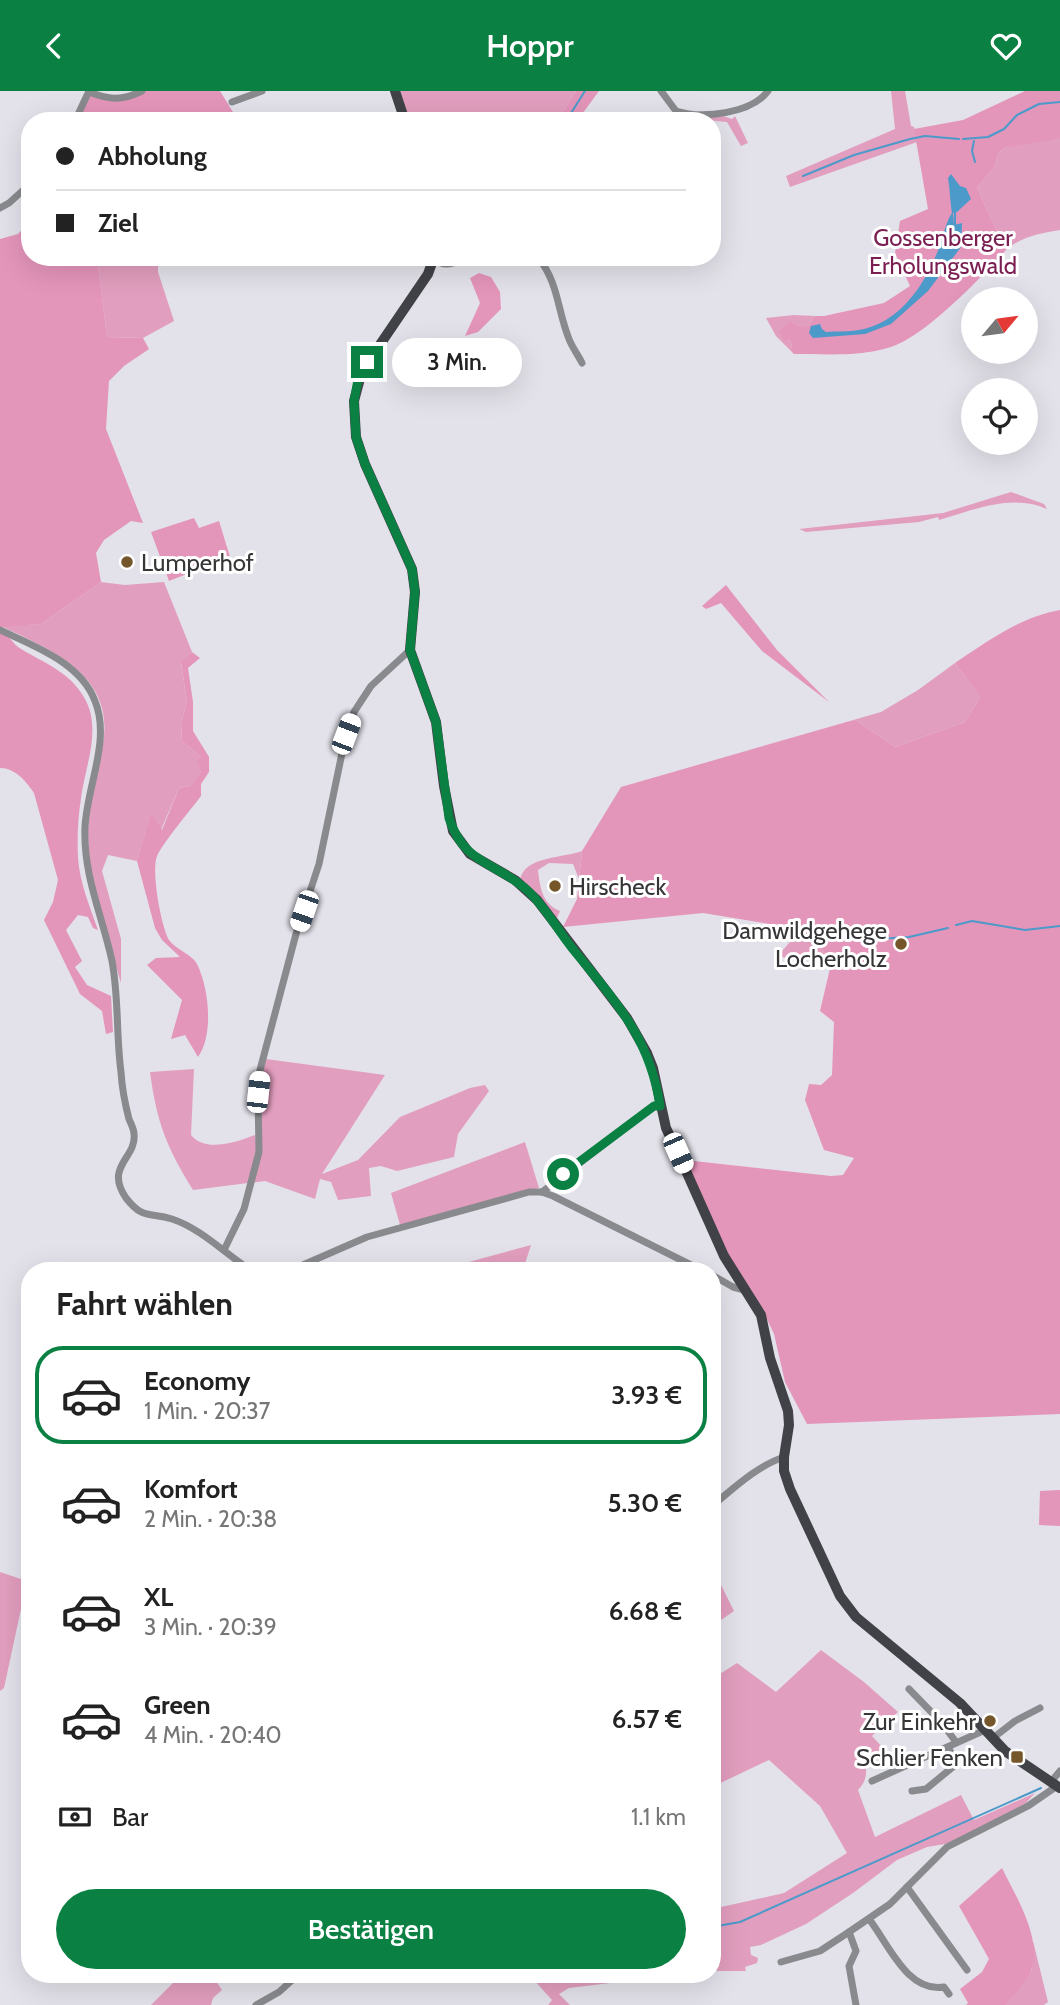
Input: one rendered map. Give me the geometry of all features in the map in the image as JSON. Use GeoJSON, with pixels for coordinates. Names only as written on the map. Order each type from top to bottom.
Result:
{"type":"FeatureCollection","features":[{"type":"Feature","properties":{"kind":"main road"},"geometry":{"type":"LineString","coordinates":[[395,91],[402,112]]}},
{"type":"Feature","properties":{"kind":"main road"},"geometry":{"type":"LineString","coordinates":[[431,266],[367,362],[358,380],[354,401],[356,437],[365,464],[412,569],[415,592],[410,650],[436,722],[449,818],[458,840],[470,854],[515,880],[549,914],[639,1037],[653,1068],[666,1128],[716,1241],[761,1315],[769,1359],[784,1396],[789,1425],[784,1471],[840,1596],[856,1617],[960,1703],[1005,1751],[1056,1786]]}},
{"type":"Feature","properties":{"kind":"street"},"geometry":{"type":"LineString","coordinates":[[79,112],[89,91],[101,96],[125,99],[142,91]]}},
{"type":"Feature","properties":{"kind":"street"},"geometry":{"type":"LineString","coordinates":[[232,101],[262,91]]}},
{"type":"Feature","properties":{"kind":"street"},"geometry":{"type":"LineString","coordinates":[[661,91],[676,111],[680,112]]}},
{"type":"Feature","properties":{"kind":"street"},"geometry":{"type":"LineString","coordinates":[[721,113],[743,110],[768,91]]}},
{"type":"Feature","properties":{"kind":"street"},"geometry":{"type":"LineString","coordinates":[[0,208],[21,192]]}},
{"type":"Feature","properties":{"kind":"street"},"geometry":{"type":"LineString","coordinates":[[428,274],[442,266]]}},
{"type":"Feature","properties":{"kind":"street"},"geometry":{"type":"LineString","coordinates":[[545,266],[555,286],[569,341],[582,363]]}},
{"type":"Feature","properties":{"kind":"street"},"geometry":{"type":"LineString","coordinates":[[0,630],[44,651],[72,670],[88,687],[98,710],[100,739],[87,806],[86,853],[90,883],[114,972],[121,1074],[134,1133],[132,1146],[120,1168],[120,1186],[133,1206],[146,1216],[182,1223],[241,1262]]}},
{"type":"Feature","properties":{"kind":"street"},"geometry":{"type":"LineString","coordinates":[[224,1249],[244,1209],[260,1151],[260,1070],[296,934],[322,854],[346,734],[354,712],[371,686],[410,650]]}},
{"type":"Feature","properties":{"kind":"street"},"geometry":{"type":"LineString","coordinates":[[542,1192],[654,1106],[660,1106]]}},
{"type":"Feature","properties":{"kind":"street"},"geometry":{"type":"LineString","coordinates":[[310,1262],[368,1237],[529,1192],[542,1192],[685,1262]]}},
{"type":"Feature","properties":{"kind":"street"},"geometry":{"type":"LineString","coordinates":[[721,1280],[744,1290]]}},
{"type":"Feature","properties":{"kind":"street"},"geometry":{"type":"LineString","coordinates":[[721,1499],[741,1483],[784,1457]]}},
{"type":"Feature","properties":{"kind":"street"},"geometry":{"type":"LineString","coordinates":[[909,1689],[956,1742]]}},
{"type":"Feature","properties":{"kind":"street"},"geometry":{"type":"LineString","coordinates":[[993,1738],[1015,1721],[1040,1708]]}},
{"type":"Feature","properties":{"kind":"street"},"geometry":{"type":"LineString","coordinates":[[872,1781],[985,1730]]}},
{"type":"Feature","properties":{"kind":"street"},"geometry":{"type":"LineString","coordinates":[[912,1791],[926,1789],[954,1766],[948,1748]]}},
{"type":"Feature","properties":{"kind":"street"},"geometry":{"type":"LineString","coordinates":[[781,1962],[820,1951],[869,1919],[907,1887],[947,1847],[1028,1806],[1056,1786],[1060,1771]]}},
{"type":"Feature","properties":{"kind":"street"},"geometry":{"type":"LineString","coordinates":[[907,1887],[967,1970]]}},
{"type":"Feature","properties":{"kind":"street"},"geometry":{"type":"LineString","coordinates":[[869,1919],[906,1973],[931,1988],[944,1987],[949,1994]]}},
{"type":"Feature","properties":{"kind":"street"},"geometry":{"type":"LineString","coordinates":[[849,1932],[856,1951],[849,1966],[856,2005]]}},
{"type":"Feature","properties":{"kind":"street"},"geometry":{"type":"LineString","coordinates":[[256,2005],[289,1983]]}},
{"type":"Feature","properties":{"kind":"shaded area"},"geometry":{"type":"Polygon","coordinates":[[[400,91],[576,91],[563,112],[407,112],[400,91]]]}},
{"type":"Feature","properties":{"kind":"shaded area"},"geometry":{"type":"Polygon","coordinates":[[[891,91],[905,91],[911,126],[914,127],[917,142],[790,187],[786,176],[895,129],[891,91]]]}},
{"type":"Feature","properties":{"kind":"shaded area"},"geometry":{"type":"Polygon","coordinates":[[[721,116],[732,119],[735,116],[748,143],[741,146],[727,122],[721,121],[721,116]]]}},
{"type":"Feature","properties":{"kind":"shaded area"},"geometry":{"type":"Polygon","coordinates":[[[1060,138],[1060,230],[1031,236],[1006,250],[977,188],[995,166],[998,154],[1004,148],[1060,138]]]}},
{"type":"Feature","properties":{"kind":"shaded area"},"geometry":{"type":"Polygon","coordinates":[[[98,266],[158,266],[174,321],[143,338],[107,337],[98,266]]]}},
{"type":"Feature","properties":{"kind":"shaded area"},"geometry":{"type":"Polygon","coordinates":[[[815,316],[808,326],[799,328],[789,339],[792,346],[790,350],[776,336],[766,318],[815,316]]]}},
{"type":"Feature","properties":{"kind":"shaded area"},"geometry":{"type":"Polygon","coordinates":[[[1011,492],[1044,504],[1047,509],[1034,504],[1007,503],[939,520],[938,517],[919,522],[806,532],[799,529],[943,513],[1011,492]]]}},
{"type":"Feature","properties":{"kind":"shaded area"},"geometry":{"type":"Polygon","coordinates":[[[101,582],[125,585],[164,582],[192,652],[181,663],[187,702],[181,724],[182,741],[201,757],[201,771],[190,786],[179,788],[161,830],[151,815],[137,861],[108,855],[102,871],[121,939],[121,983],[99,909],[89,851],[90,810],[103,743],[104,719],[99,699],[89,682],[75,668],[40,645],[1,626],[41,624],[101,582]]]}},
{"type":"Feature","properties":{"kind":"shaded area"},"geometry":{"type":"Polygon","coordinates":[[[955,663],[980,697],[965,722],[895,747],[857,721],[850,721],[881,712],[955,663]]]}},
{"type":"Feature","properties":{"kind":"shaded area"},"geometry":{"type":"Polygon","coordinates":[[[582,851],[579,879],[573,864],[549,863],[538,870],[541,889],[546,899],[560,911],[557,918],[537,894],[520,880],[523,872],[537,862],[582,851]]]}},
{"type":"Feature","properties":{"kind":"shaded area"},"geometry":{"type":"Polygon","coordinates":[[[801,929],[832,960],[777,957],[801,929]]]}},
{"type":"Feature","properties":{"kind":"shaded area"},"geometry":{"type":"Polygon","coordinates":[[[266,1059],[385,1075],[322,1174],[358,1160],[400,1117],[470,1088],[485,1085],[489,1091],[458,1134],[454,1157],[397,1171],[381,1166],[369,1168],[371,1196],[338,1200],[331,1182],[320,1179],[315,1199],[265,1181],[251,1183],[261,1152],[261,1093],[266,1059]]]}},
{"type":"Feature","properties":{"kind":"shaded area"},"geometry":{"type":"Polygon","coordinates":[[[194,1069],[191,1135],[204,1144],[213,1145],[231,1143],[255,1135],[258,1151],[248,1183],[193,1190],[169,1147],[156,1106],[150,1072],[194,1069]]]}},
{"type":"Feature","properties":{"kind":"shaded area"},"geometry":{"type":"Polygon","coordinates":[[[525,1142],[539,1188],[400,1225],[391,1193],[525,1142]]]}},
{"type":"Feature","properties":{"kind":"shaded area"},"geometry":{"type":"Polygon","coordinates":[[[531,1245],[526,1262],[469,1262],[531,1245]]]}},
{"type":"Feature","properties":{"kind":"shaded area"},"geometry":{"type":"Polygon","coordinates":[[[0,1572],[21,1579],[21,1609],[4,1688],[0,1691],[0,1572]]]}},
{"type":"Feature","properties":{"kind":"shaded area"},"geometry":{"type":"Polygon","coordinates":[[[721,1585],[734,1611],[721,1620],[721,1585]]]}},
{"type":"Feature","properties":{"kind":"shaded area"},"geometry":{"type":"Polygon","coordinates":[[[821,1650],[898,1712],[872,1736],[885,1750],[865,1754],[865,1778],[858,1790],[875,1837],[961,1795],[974,1820],[1035,1793],[1024,1805],[951,1843],[927,1847],[897,1860],[806,1924],[761,1945],[750,1947],[751,1955],[758,1958],[757,1963],[745,1967],[746,1971],[721,1971],[721,1907],[784,1893],[847,1853],[820,1806],[769,1760],[721,1783],[721,1673],[737,1663],[776,1692],[821,1650]]]}},
{"type":"Feature","properties":{"kind":"shaded area"},"geometry":{"type":"Polygon","coordinates":[[[1033,1941],[1048,2002],[1044,2005],[1006,2005],[1032,1969],[1033,1941]]]}},
{"type":"Feature","properties":{"kind":"shaded area"},"geometry":{"type":"Polygon","coordinates":[[[173,1983],[217,1983],[222,1990],[213,1998],[211,2005],[151,2005],[173,1983]]]}},
{"type":"Feature","properties":{"kind":"shaded area"},"geometry":{"type":"Polygon","coordinates":[[[537,1983],[610,1983],[569,1988],[559,1994],[570,2005],[548,2005],[552,2000],[537,1983]]]}},
{"type":"Feature","properties":{"kind":"green space"},"geometry":{"type":"Polygon","coordinates":[[[142,91],[220,91],[233,112],[79,112],[89,92],[114,98],[142,91]]]}},
{"type":"Feature","properties":{"kind":"green space"},"geometry":{"type":"Polygon","coordinates":[[[576,91],[599,91],[584,112],[563,112],[576,91]]]}},
{"type":"Feature","properties":{"kind":"green space","name":"Gossenberger Erholungswald"},"geometry":{"type":"Polygon","coordinates":[[[1025,91],[1060,91],[1060,138],[1004,148],[998,154],[995,166],[977,188],[1006,250],[970,287],[961,287],[961,296],[952,305],[905,341],[868,352],[794,354],[790,350],[792,346],[789,339],[785,341],[779,332],[790,322],[799,327],[808,326],[815,316],[884,303],[910,286],[895,253],[900,221],[928,209],[914,129],[963,120],[1025,91]]]}},
{"type":"Feature","properties":{"kind":"green space"},"geometry":{"type":"Polygon","coordinates":[[[21,231],[21,266],[98,266],[107,337],[143,338],[149,349],[124,366],[109,381],[106,429],[143,523],[131,521],[104,540],[96,553],[101,582],[41,624],[1,627],[18,647],[72,681],[90,711],[91,748],[80,805],[78,850],[83,885],[98,930],[93,928],[88,917],[78,915],[66,930],[82,961],[75,967],[87,985],[111,996],[113,1032],[106,1034],[102,1011],[80,994],[44,920],[53,902],[58,880],[34,793],[15,773],[0,768],[0,239],[21,231]]]}},
{"type":"Feature","properties":{"kind":"green space"},"geometry":{"type":"Polygon","coordinates":[[[479,273],[491,277],[500,292],[501,309],[478,332],[465,336],[480,303],[470,278],[479,273]]]}},
{"type":"Feature","properties":{"kind":"green space"},"geometry":{"type":"Polygon","coordinates":[[[194,518],[199,528],[219,521],[230,557],[169,581],[151,532],[194,518]]]}},
{"type":"Feature","properties":{"kind":"green space"},"geometry":{"type":"Polygon","coordinates":[[[726,585],[777,650],[829,702],[762,651],[721,603],[706,609],[702,606],[726,585]]]}},
{"type":"Feature","properties":{"kind":"green space"},"geometry":{"type":"Polygon","coordinates":[[[1060,610],[1060,1414],[807,1424],[785,1382],[774,1334],[761,1307],[725,1251],[685,1160],[831,1176],[843,1175],[854,1158],[824,1150],[805,1100],[809,1084],[821,1085],[832,1075],[834,1022],[820,1011],[832,960],[801,929],[703,913],[563,927],[577,899],[582,851],[621,787],[850,721],[857,721],[895,747],[965,722],[980,697],[955,663],[1018,624],[1060,610]]]}},
{"type":"Feature","properties":{"kind":"green space"},"geometry":{"type":"Polygon","coordinates":[[[192,652],[200,658],[188,668],[193,702],[193,731],[209,757],[209,772],[201,784],[201,796],[160,850],[155,863],[155,873],[166,933],[176,947],[197,964],[207,998],[208,1024],[203,1048],[198,1057],[185,1035],[171,1039],[182,1000],[147,965],[156,958],[180,957],[162,940],[155,928],[137,861],[151,814],[162,830],[179,788],[190,786],[201,771],[197,761],[201,757],[182,741],[181,724],[187,702],[181,662],[192,652]]]}},
{"type":"Feature","properties":{"kind":"green space"},"geometry":{"type":"Polygon","coordinates":[[[1060,1490],[1060,1526],[1039,1525],[1040,1491],[1060,1490]]]}},
{"type":"Feature","properties":{"kind":"green space"},"geometry":{"type":"Polygon","coordinates":[[[1002,1868],[1030,1930],[1034,1955],[1032,1968],[1006,2005],[966,2005],[968,2003],[960,1989],[982,1972],[989,1959],[959,1906],[1002,1868]]]}},
{"type":"Feature","properties":{"kind":"water"},"geometry":{"type":"Polygon","coordinates":[[[951,174],[960,186],[966,188],[971,199],[953,213],[954,225],[962,223],[961,247],[928,291],[891,324],[865,334],[813,338],[809,333],[811,326],[820,324],[826,332],[859,330],[886,320],[908,302],[932,266],[952,213],[948,178],[951,174]]]}},
{"type":"Feature","properties":{"kind":"waterway"},"geometry":{"type":"LineString","coordinates":[[572,112],[585,91]]}},
{"type":"Feature","properties":{"kind":"waterway"},"geometry":{"type":"LineString","coordinates":[[963,139],[988,137],[1004,129],[1017,115],[1039,104],[1060,102]]}},
{"type":"Feature","properties":{"kind":"waterway"},"geometry":{"type":"LineString","coordinates":[[803,176],[854,155],[910,139],[925,136],[959,139]]}},
{"type":"Feature","properties":{"kind":"waterway"},"geometry":{"type":"LineString","coordinates":[[974,141],[972,151],[975,162]]}},
{"type":"Feature","properties":{"kind":"waterway"},"geometry":{"type":"LineString","coordinates":[[955,213],[955,225]]}},
{"type":"Feature","properties":{"kind":"waterway"},"geometry":{"type":"LineString","coordinates":[[956,925],[972,921],[1025,930],[1060,926]]}},
{"type":"Feature","properties":{"kind":"waterway"},"geometry":{"type":"LineString","coordinates":[[877,939],[909,937],[948,928]]}},
{"type":"Feature","properties":{"kind":"waterway"},"geometry":{"type":"LineString","coordinates":[[721,1925],[740,1922],[1041,1788]]}},
{"type":"Feature","properties":{"kind":"place","name":"Lumperhof"},"geometry":{"type":"Point","coordinates":[127,562]}},
{"type":"Feature","properties":{"kind":"place","name":"Hirscheck"},"geometry":{"type":"Point","coordinates":[555,886]}},
{"type":"Feature","properties":{"kind":"place","name":"Damwildgehege Locherholz"},"geometry":{"type":"Point","coordinates":[901,944]}},
{"type":"Feature","properties":{"kind":"place","name":"Zur Einkehr"},"geometry":{"type":"Point","coordinates":[990,1721]}},
{"type":"Feature","properties":{"kind":"place","name":"Schlier Fenken"},"geometry":{"type":"Point","coordinates":[1017,1757]}},
{"type":"Feature","properties":{"kind":"route"},"geometry":{"type":"LineString","coordinates":[[367,362],[358,380],[354,401],[356,437],[359,450],[412,569],[415,592],[410,639],[411,657],[436,722],[453,831],[470,854],[515,880],[549,914],[627,1018],[647,1053],[657,1084],[660,1106],[654,1106],[563,1174]]}}]}
